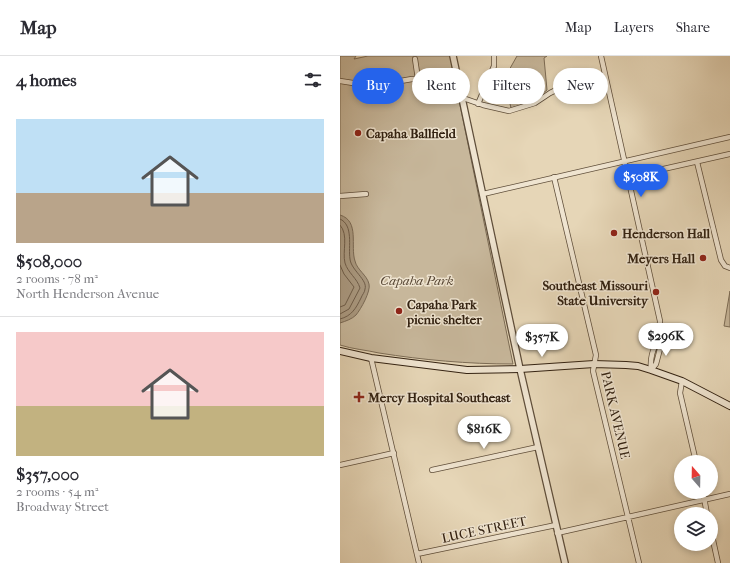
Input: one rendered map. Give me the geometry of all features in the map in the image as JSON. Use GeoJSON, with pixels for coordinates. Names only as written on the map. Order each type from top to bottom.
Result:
{"type":"FeatureCollection","features":[{"type":"Feature","properties":{"kind":"main road"},"geometry":{"type":"LineString","coordinates":[[341,352],[371,358],[467,370],[520,369],[594,364],[626,365],[651,370],[682,382],[730,406]]}},
{"type":"Feature","properties":{"kind":"street"},"geometry":{"type":"LineString","coordinates":[[453,56],[456,68]]}},
{"type":"Feature","properties":{"kind":"street"},"geometry":{"type":"LineString","coordinates":[[493,68],[494,56]]}},
{"type":"Feature","properties":{"kind":"street"},"geometry":{"type":"LineString","coordinates":[[601,56],[604,68]]}},
{"type":"Feature","properties":{"kind":"street"},"geometry":{"type":"LineString","coordinates":[[415,59],[416,68]]}},
{"type":"Feature","properties":{"kind":"street"},"geometry":{"type":"LineString","coordinates":[[340,81],[372,86],[412,79]]}},
{"type":"Feature","properties":{"kind":"street"},"geometry":{"type":"LineString","coordinates":[[608,89],[660,321],[659,341],[655,345],[650,362],[651,370]]}},
{"type":"Feature","properties":{"kind":"street"},"geometry":{"type":"LineString","coordinates":[[470,101],[509,112],[532,104]]}},
{"type":"Feature","properties":{"kind":"street"},"geometry":{"type":"LineString","coordinates":[[464,104],[520,369],[564,563]]}},
{"type":"Feature","properties":{"kind":"street"},"geometry":{"type":"LineString","coordinates":[[483,194],[730,137]]}},
{"type":"Feature","properties":{"kind":"street"},"geometry":{"type":"LineString","coordinates":[[628,176],[730,154]]}},
{"type":"Feature","properties":{"kind":"street"},"geometry":{"type":"LineString","coordinates":[[697,162],[721,260],[725,266],[730,268]]}},
{"type":"Feature","properties":{"kind":"street","name":"PARK AVENUE"},"geometry":{"type":"LineString","coordinates":[[554,177],[596,355],[593,370],[639,563]]}},
{"type":"Feature","properties":{"kind":"street"},"geometry":{"type":"LineString","coordinates":[[340,196],[366,194]]}},
{"type":"Feature","properties":{"kind":"street"},"geometry":{"type":"LineString","coordinates":[[371,358],[419,563]]}},
{"type":"Feature","properties":{"kind":"street"},"geometry":{"type":"LineString","coordinates":[[682,382],[680,393],[694,455]]}},
{"type":"Feature","properties":{"kind":"street"},"geometry":{"type":"LineString","coordinates":[[432,470],[538,447]]}},
{"type":"Feature","properties":{"kind":"street"},"geometry":{"type":"LineString","coordinates":[[340,465],[394,453]]}},
{"type":"Feature","properties":{"kind":"street"},"geometry":{"type":"LineString","coordinates":[[557,533],[730,494]]}},
{"type":"Feature","properties":{"kind":"street"},"geometry":{"type":"LineString","coordinates":[[704,500],[706,507]]}},
{"type":"Feature","properties":{"kind":"street","name":"LUCE STREET"},"geometry":{"type":"LineString","coordinates":[[417,554],[556,525]]}},
{"type":"Feature","properties":{"kind":"street"},"geometry":{"type":"LineString","coordinates":[[715,551],[718,563]]}},
{"type":"Feature","properties":{"kind":"green space","name":"Capaha Park"},"geometry":{"type":"Polygon","coordinates":[[[340,56],[356,56],[354,59],[368,56],[450,56],[452,68],[412,68],[412,104],[460,104],[513,364],[429,360],[349,348],[340,345],[340,56]]]}},
{"type":"Feature","properties":{"kind":"green space"},"geometry":{"type":"Polygon","coordinates":[[[517,56],[547,56],[544,58],[545,68],[510,68],[517,56]]]}},
{"type":"Feature","properties":{"kind":"green space"},"geometry":{"type":"Polygon","coordinates":[[[545,69],[547,90],[545,92],[545,69]]]}},
{"type":"Feature","properties":{"kind":"green space"},"geometry":{"type":"Polygon","coordinates":[[[510,104],[525,104],[511,108],[510,104]]]}},
{"type":"Feature","properties":{"kind":"green space"},"geometry":{"type":"Polygon","coordinates":[[[730,291],[730,327],[724,326],[730,291]]]}},
{"type":"Feature","properties":{"kind":"water"},"geometry":{"type":"Polygon","coordinates":[[[340,215],[346,218],[352,228],[355,261],[368,281],[369,291],[356,315],[351,319],[340,323],[340,215]]]}},
{"type":"Feature","properties":{"kind":"place","name":"Capaha Ballfield"},"geometry":{"type":"Point","coordinates":[358,133]}},
{"type":"Feature","properties":{"kind":"place","name":"Henderson Hall"},"geometry":{"type":"Point","coordinates":[614,233]}},
{"type":"Feature","properties":{"kind":"place","name":"Meyers Hall"},"geometry":{"type":"Point","coordinates":[703,258]}},
{"type":"Feature","properties":{"kind":"place","name":"Southeast Missouri State University"},"geometry":{"type":"Point","coordinates":[656,292]}},
{"type":"Feature","properties":{"kind":"place","name":"Capaha Park picnic shelter"},"geometry":{"type":"Point","coordinates":[399,311]}},
{"type":"Feature","properties":{"kind":"place","name":"Mercy Hospital Southeast"},"geometry":{"type":"Point","coordinates":[359,397]}}]}
